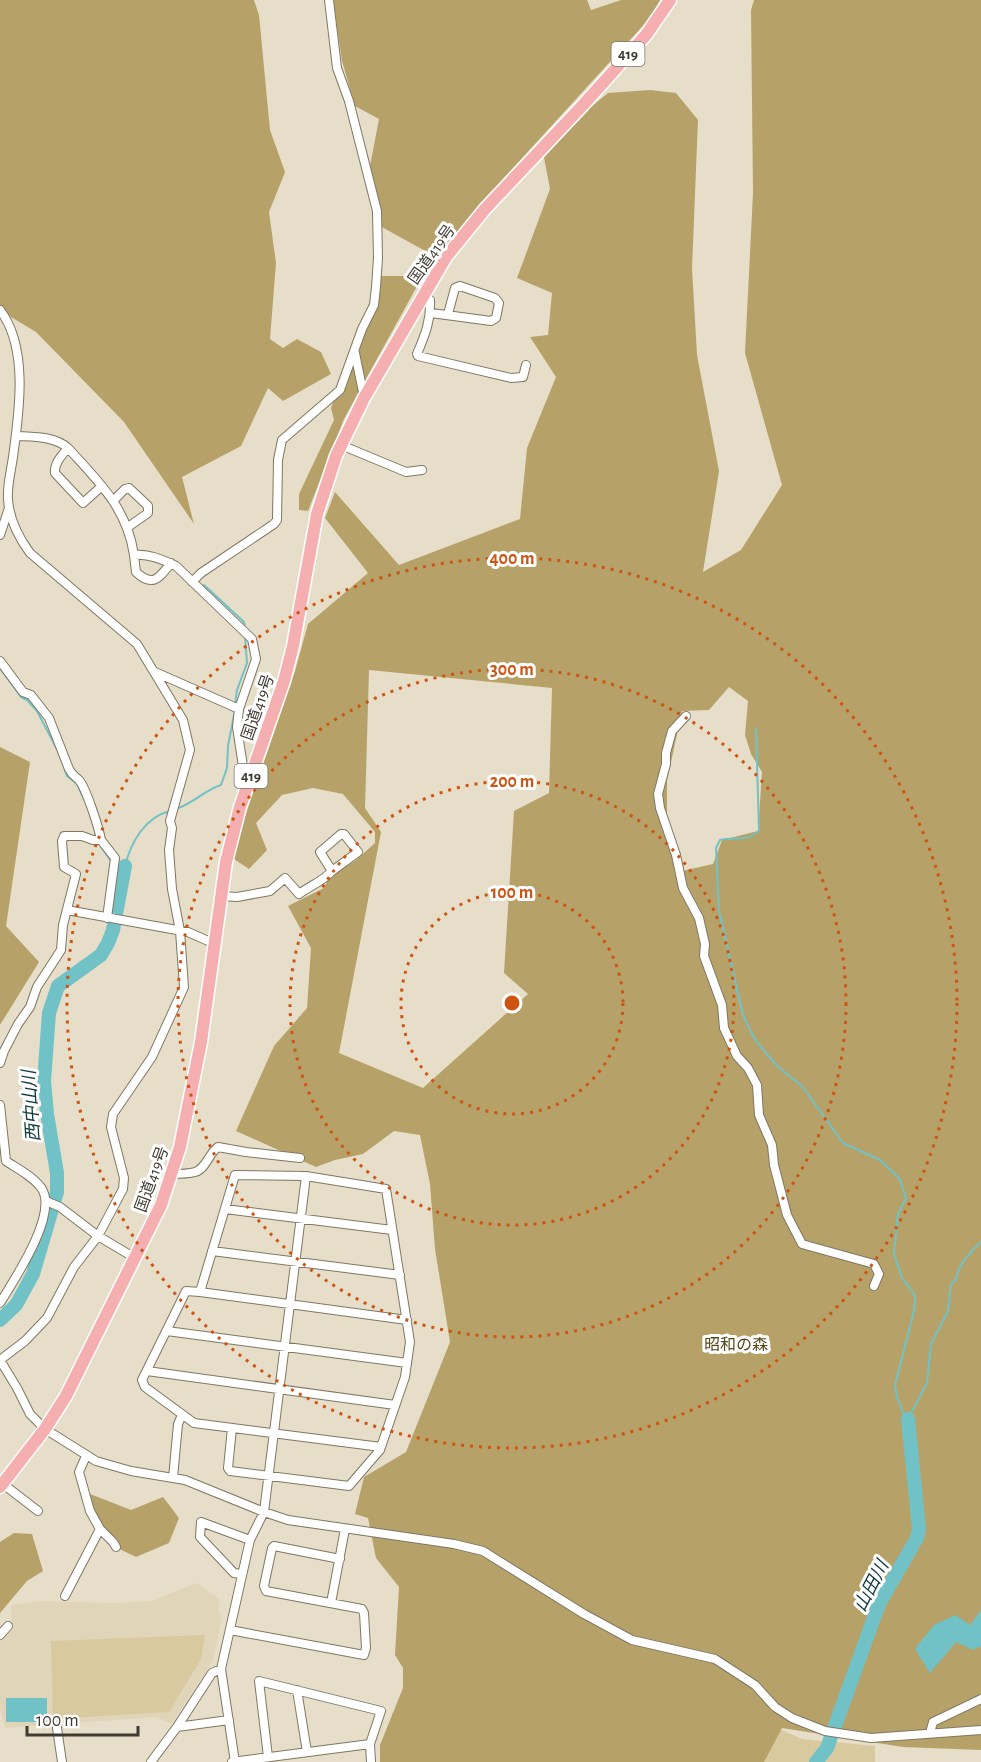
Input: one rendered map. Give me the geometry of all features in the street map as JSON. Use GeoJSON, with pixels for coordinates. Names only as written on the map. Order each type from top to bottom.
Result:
{"type":"FeatureCollection","features":[{"type":"Feature","properties":{"kind":"highway","name":"国道419号"},"geometry":{"type":"LineString","coordinates":[[2,1486],[45,1429],[66,1396],[161,1205],[180,1147],[195,1077],[226,862],[249,781],[284,681],[293,646],[317,514],[341,446],[364,398],[446,258],[485,209],[638,44],[670,0]]}},
{"type":"Feature","properties":{"kind":"street"},"geometry":{"type":"LineString","coordinates":[[192,582],[201,573],[278,520],[278,460],[282,440],[340,390],[362,329],[374,305],[378,258],[376,211],[349,101],[337,68],[329,0]]}},
{"type":"Feature","properties":{"kind":"street"},"geometry":{"type":"LineString","coordinates":[[431,313],[491,321],[496,318],[499,303],[495,298],[460,286],[455,288],[448,314]]}},
{"type":"Feature","properties":{"kind":"street"},"geometry":{"type":"LineString","coordinates":[[422,296],[430,300],[431,313],[430,324],[418,356],[511,378],[524,377],[526,365]]}},
{"type":"Feature","properties":{"kind":"street"},"geometry":{"type":"LineString","coordinates":[[0,310],[9,322],[19,369],[16,436],[8,496],[9,508],[21,540],[30,554],[137,644],[183,720],[190,744],[170,821],[172,828],[169,850],[172,889],[180,931],[184,987],[153,1057],[113,1114],[111,1126],[124,1178],[123,1189],[98,1236],[74,1267],[40,1327],[0,1360],[30,1414],[45,1429],[96,1461],[131,1471],[185,1480],[288,1520],[454,1544],[483,1551],[626,1637],[646,1644],[714,1659],[755,1685],[775,1707],[792,1718],[825,1731],[871,1738],[981,1730]]}},
{"type":"Feature","properties":{"kind":"street"},"geometry":{"type":"LineString","coordinates":[[355,352],[364,398]]}},
{"type":"Feature","properties":{"kind":"street"},"geometry":{"type":"LineString","coordinates":[[16,436],[61,442],[102,486],[114,500],[128,527],[136,572],[154,581],[171,563]]}},
{"type":"Feature","properties":{"kind":"street"},"geometry":{"type":"LineString","coordinates":[[341,446],[406,472],[422,470]]}},
{"type":"Feature","properties":{"kind":"street"},"geometry":{"type":"LineString","coordinates":[[68,448],[60,457],[56,473],[83,503],[102,486]]}},
{"type":"Feature","properties":{"kind":"street"},"geometry":{"type":"LineString","coordinates":[[114,500],[129,488],[148,506],[147,513],[128,527]]}},
{"type":"Feature","properties":{"kind":"street"},"geometry":{"type":"LineString","coordinates":[[0,535],[9,508]]}},
{"type":"Feature","properties":{"kind":"street"},"geometry":{"type":"LineString","coordinates":[[134,555],[162,559],[185,572],[192,582],[252,639],[255,659],[239,709],[237,727],[244,773],[249,781]]}},
{"type":"Feature","properties":{"kind":"street"},"geometry":{"type":"LineString","coordinates":[[0,661],[23,692],[32,695],[49,718],[69,770],[80,781],[101,840],[116,858],[109,918]]}},
{"type":"Feature","properties":{"kind":"street"},"geometry":{"type":"LineString","coordinates":[[153,671],[239,709]]}},
{"type":"Feature","properties":{"kind":"street"},"geometry":{"type":"LineString","coordinates":[[686,716],[672,731],[658,794],[683,888],[699,918],[705,944],[704,956],[722,1005],[724,1028],[737,1056],[748,1068],[757,1085],[759,1116],[768,1132],[787,1215],[796,1234],[802,1244],[874,1264],[879,1274],[874,1286]]}},
{"type":"Feature","properties":{"kind":"street"},"geometry":{"type":"LineString","coordinates":[[222,896],[237,897],[270,891],[285,878],[300,894],[322,881],[358,852],[344,834],[340,834],[320,852],[332,871]]}},
{"type":"Feature","properties":{"kind":"street"},"geometry":{"type":"LineString","coordinates":[[0,1063],[18,1024],[30,1007],[37,987],[61,950],[67,910],[76,874],[64,867],[62,841],[64,836],[82,836],[101,840]]}},
{"type":"Feature","properties":{"kind":"street"},"geometry":{"type":"LineString","coordinates":[[67,910],[188,932],[215,944]]}},
{"type":"Feature","properties":{"kind":"street"},"geometry":{"type":"LineString","coordinates":[[0,1105],[6,1161],[36,1181],[48,1201],[60,1207],[98,1236],[135,1258]]}},
{"type":"Feature","properties":{"kind":"street"},"geometry":{"type":"LineString","coordinates":[[170,1174],[200,1170],[212,1151],[218,1147],[300,1158]]}},
{"type":"Feature","properties":{"kind":"street"},"geometry":{"type":"LineString","coordinates":[[200,1293],[235,1175],[306,1176],[386,1189],[410,1342],[405,1377],[381,1447],[349,1486],[269,1476],[230,1471],[228,1468],[232,1428]]}},
{"type":"Feature","properties":{"kind":"street"},"geometry":{"type":"LineString","coordinates":[[306,1176],[264,1512],[250,1540],[221,1669],[234,1762],[370,1744]]}},
{"type":"Feature","properties":{"kind":"street"},"geometry":{"type":"LineString","coordinates":[[0,1303],[41,1228],[48,1201]]}},
{"type":"Feature","properties":{"kind":"street"},"geometry":{"type":"LineString","coordinates":[[225,1209],[393,1230]]}},
{"type":"Feature","properties":{"kind":"street"},"geometry":{"type":"LineString","coordinates":[[212,1251],[400,1275]]}},
{"type":"Feature","properties":{"kind":"street"},"geometry":{"type":"LineString","coordinates":[[381,1447],[274,1432],[194,1424],[145,1387],[142,1380],[186,1291],[407,1320]]}},
{"type":"Feature","properties":{"kind":"street"},"geometry":{"type":"LineString","coordinates":[[167,1331],[407,1363]]}},
{"type":"Feature","properties":{"kind":"street"},"geometry":{"type":"LineString","coordinates":[[147,1371],[396,1405]]}},
{"type":"Feature","properties":{"kind":"street"},"geometry":{"type":"LineString","coordinates":[[173,1478],[178,1424],[182,1414]]}},
{"type":"Feature","properties":{"kind":"street"},"geometry":{"type":"LineString","coordinates":[[86,1456],[79,1472],[90,1511],[100,1529],[116,1547]]}},
{"type":"Feature","properties":{"kind":"street"},"geometry":{"type":"LineString","coordinates":[[2,1486],[38,1511]]}},
{"type":"Feature","properties":{"kind":"street"},"geometry":{"type":"LineString","coordinates":[[241,1574],[234,1573],[200,1537],[201,1522],[250,1540]]}},
{"type":"Feature","properties":{"kind":"street"},"geometry":{"type":"LineString","coordinates":[[65,1596],[100,1529]]}},
{"type":"Feature","properties":{"kind":"street"},"geometry":{"type":"LineString","coordinates":[[332,1603],[345,1529]]}},
{"type":"Feature","properties":{"kind":"street"},"geometry":{"type":"LineString","coordinates":[[230,1630],[364,1655],[366,1648],[362,1609],[266,1591],[264,1586],[274,1546],[340,1559]]}},
{"type":"Feature","properties":{"kind":"street"},"geometry":{"type":"LineString","coordinates":[[0,1635],[8,1626]]}},
{"type":"Feature","properties":{"kind":"street"},"geometry":{"type":"LineString","coordinates":[[151,1762],[212,1673],[221,1669]]}},
{"type":"Feature","properties":{"kind":"street"},"geometry":{"type":"LineString","coordinates":[[268,1757],[259,1681],[381,1711],[370,1744],[371,1762]]}},
{"type":"Feature","properties":{"kind":"street"},"geometry":{"type":"LineString","coordinates":[[297,1690],[307,1752]]}},
{"type":"Feature","properties":{"kind":"street"},"geometry":{"type":"LineString","coordinates":[[930,1733],[933,1722],[981,1699]]}},
{"type":"Feature","properties":{"kind":"street"},"geometry":{"type":"LineString","coordinates":[[177,1727],[229,1720]]}},
{"type":"Feature","properties":{"kind":"street"},"geometry":{"type":"LineString","coordinates":[[57,1728],[62,1762]]}},
{"type":"Feature","properties":{"kind":"shaded area"},"geometry":{"type":"Polygon","coordinates":[[[196,1583],[220,1599],[218,1611],[222,1616],[213,1661],[171,1724],[155,1717],[5,1728],[0,1708],[0,1641],[12,1630],[11,1605],[39,1601],[115,1603],[153,1601],[196,1583]]]}},
{"type":"Feature","properties":{"kind":"shaded area"},"geometry":{"type":"Polygon","coordinates":[[[205,1635],[201,1659],[169,1712],[53,1719],[51,1641],[205,1635]]]}},
{"type":"Feature","properties":{"kind":"shaded area"},"geometry":{"type":"Polygon","coordinates":[[[694,1692],[802,1739],[875,1746],[875,1762],[641,1762],[694,1692]]]}},
{"type":"Feature","properties":{"kind":"green space"},"geometry":{"type":"Polygon","coordinates":[[[0,0],[254,0],[259,15],[270,130],[285,172],[269,212],[276,263],[270,339],[283,348],[297,339],[321,352],[331,374],[283,401],[268,388],[241,446],[182,477],[194,524],[124,422],[36,332],[11,317],[0,305],[0,0]]]}},
{"type":"Feature","properties":{"kind":"green space"},"geometry":{"type":"Polygon","coordinates":[[[333,0],[587,0],[591,10],[621,0],[660,0],[650,18],[504,178],[438,258],[380,226],[370,166],[379,119],[355,106],[342,61],[333,0]]]}},
{"type":"Feature","properties":{"kind":"green space","name":"昭和の森"},"geometry":{"type":"Polygon","coordinates":[[[754,0],[981,0],[981,1750],[903,1747],[782,1728],[764,1762],[380,1762],[380,1745],[403,1688],[403,1668],[395,1655],[399,1587],[376,1558],[368,1518],[355,1514],[364,1477],[406,1452],[450,1342],[435,1249],[430,1184],[420,1135],[394,1131],[363,1154],[316,1167],[236,1131],[274,1046],[307,1008],[311,948],[288,906],[324,888],[329,877],[355,861],[375,843],[375,832],[343,794],[313,788],[282,795],[256,823],[267,850],[249,869],[231,857],[295,671],[308,624],[368,573],[325,518],[335,492],[399,565],[520,519],[527,448],[556,377],[530,337],[548,335],[552,293],[517,278],[550,189],[542,147],[608,93],[650,90],[676,93],[698,120],[692,268],[697,355],[719,471],[703,572],[741,550],[782,485],[745,353],[753,193],[751,10],[754,0]],[[369,670],[365,808],[381,832],[339,1053],[423,1088],[528,994],[504,973],[514,811],[549,793],[552,688],[369,670]],[[729,687],[709,710],[682,711],[667,781],[667,826],[682,871],[713,864],[722,840],[758,831],[762,772],[751,754],[745,735],[748,701],[729,687]]]}},
{"type":"Feature","properties":{"kind":"green space"},"geometry":{"type":"Polygon","coordinates":[[[417,262],[427,268],[344,419],[308,511],[299,510],[299,494],[334,420],[331,408],[379,276],[408,276],[417,262]]]}},
{"type":"Feature","properties":{"kind":"green space"},"geometry":{"type":"Polygon","coordinates":[[[0,747],[30,762],[6,926],[39,962],[0,1025],[0,747]]]}},
{"type":"Feature","properties":{"kind":"green space"},"geometry":{"type":"Polygon","coordinates":[[[85,1492],[131,1510],[163,1497],[179,1518],[169,1543],[136,1557],[111,1545],[100,1521],[81,1496],[85,1492]]]}},
{"type":"Feature","properties":{"kind":"green space"},"geometry":{"type":"Polygon","coordinates":[[[14,1533],[32,1534],[43,1571],[27,1581],[0,1613],[0,1542],[14,1533]]]}},
{"type":"Feature","properties":{"kind":"water"},"geometry":{"type":"Polygon","coordinates":[[[981,1610],[981,1646],[973,1650],[956,1642],[930,1673],[915,1649],[934,1625],[955,1615],[970,1625],[981,1610]]]}},
{"type":"Feature","properties":{"kind":"water"},"geometry":{"type":"Polygon","coordinates":[[[6,1698],[47,1698],[47,1722],[6,1722],[6,1698]]]}},
{"type":"Feature","properties":{"kind":"waterway"},"geometry":{"type":"LineString","coordinates":[[204,585],[244,622],[245,628]]}},
{"type":"Feature","properties":{"kind":"waterway"},"geometry":{"type":"LineString","coordinates":[[235,704],[237,690],[247,663],[245,637]]}},
{"type":"Feature","properties":{"kind":"waterway"},"geometry":{"type":"LineString","coordinates":[[0,668],[21,697],[37,711],[59,753],[67,776],[77,784],[89,810]]}},
{"type":"Feature","properties":{"kind":"waterway"},"geometry":{"type":"LineString","coordinates":[[175,809],[221,785],[227,768],[228,746],[235,710]]}},
{"type":"Feature","properties":{"kind":"waterway"},"geometry":{"type":"LineString","coordinates":[[756,729],[759,830],[746,838],[720,840],[716,848],[719,911],[743,1015],[756,1041],[777,1066],[802,1086],[843,1143],[880,1160],[899,1178],[906,1198],[898,1214],[894,1254],[902,1278],[914,1294],[915,1301],[895,1385],[904,1416],[908,1419]]}},
{"type":"Feature","properties":{"kind":"waterway"},"geometry":{"type":"LineString","coordinates":[[116,863],[125,866],[140,832],[153,819],[170,811]]}},
{"type":"Feature","properties":{"kind":"waterway"},"geometry":{"type":"LineString","coordinates":[[99,844],[111,861]]}},
{"type":"Feature","properties":{"kind":"waterway","name":"西中山川"},"geometry":{"type":"LineString","coordinates":[[0,1320],[16,1305],[33,1274],[57,1192],[57,1173],[44,1081],[49,1013],[58,986],[101,955],[108,943],[113,930],[125,866]]}},
{"type":"Feature","properties":{"kind":"waterway"},"geometry":{"type":"LineString","coordinates":[[908,1419],[927,1383],[931,1344],[948,1311],[951,1284],[956,1280],[965,1259],[981,1242]]}},
{"type":"Feature","properties":{"kind":"waterway","name":"山田川"},"geometry":{"type":"LineString","coordinates":[[816,1762],[827,1748],[879,1604],[917,1538],[919,1529],[908,1419]]}}]}
